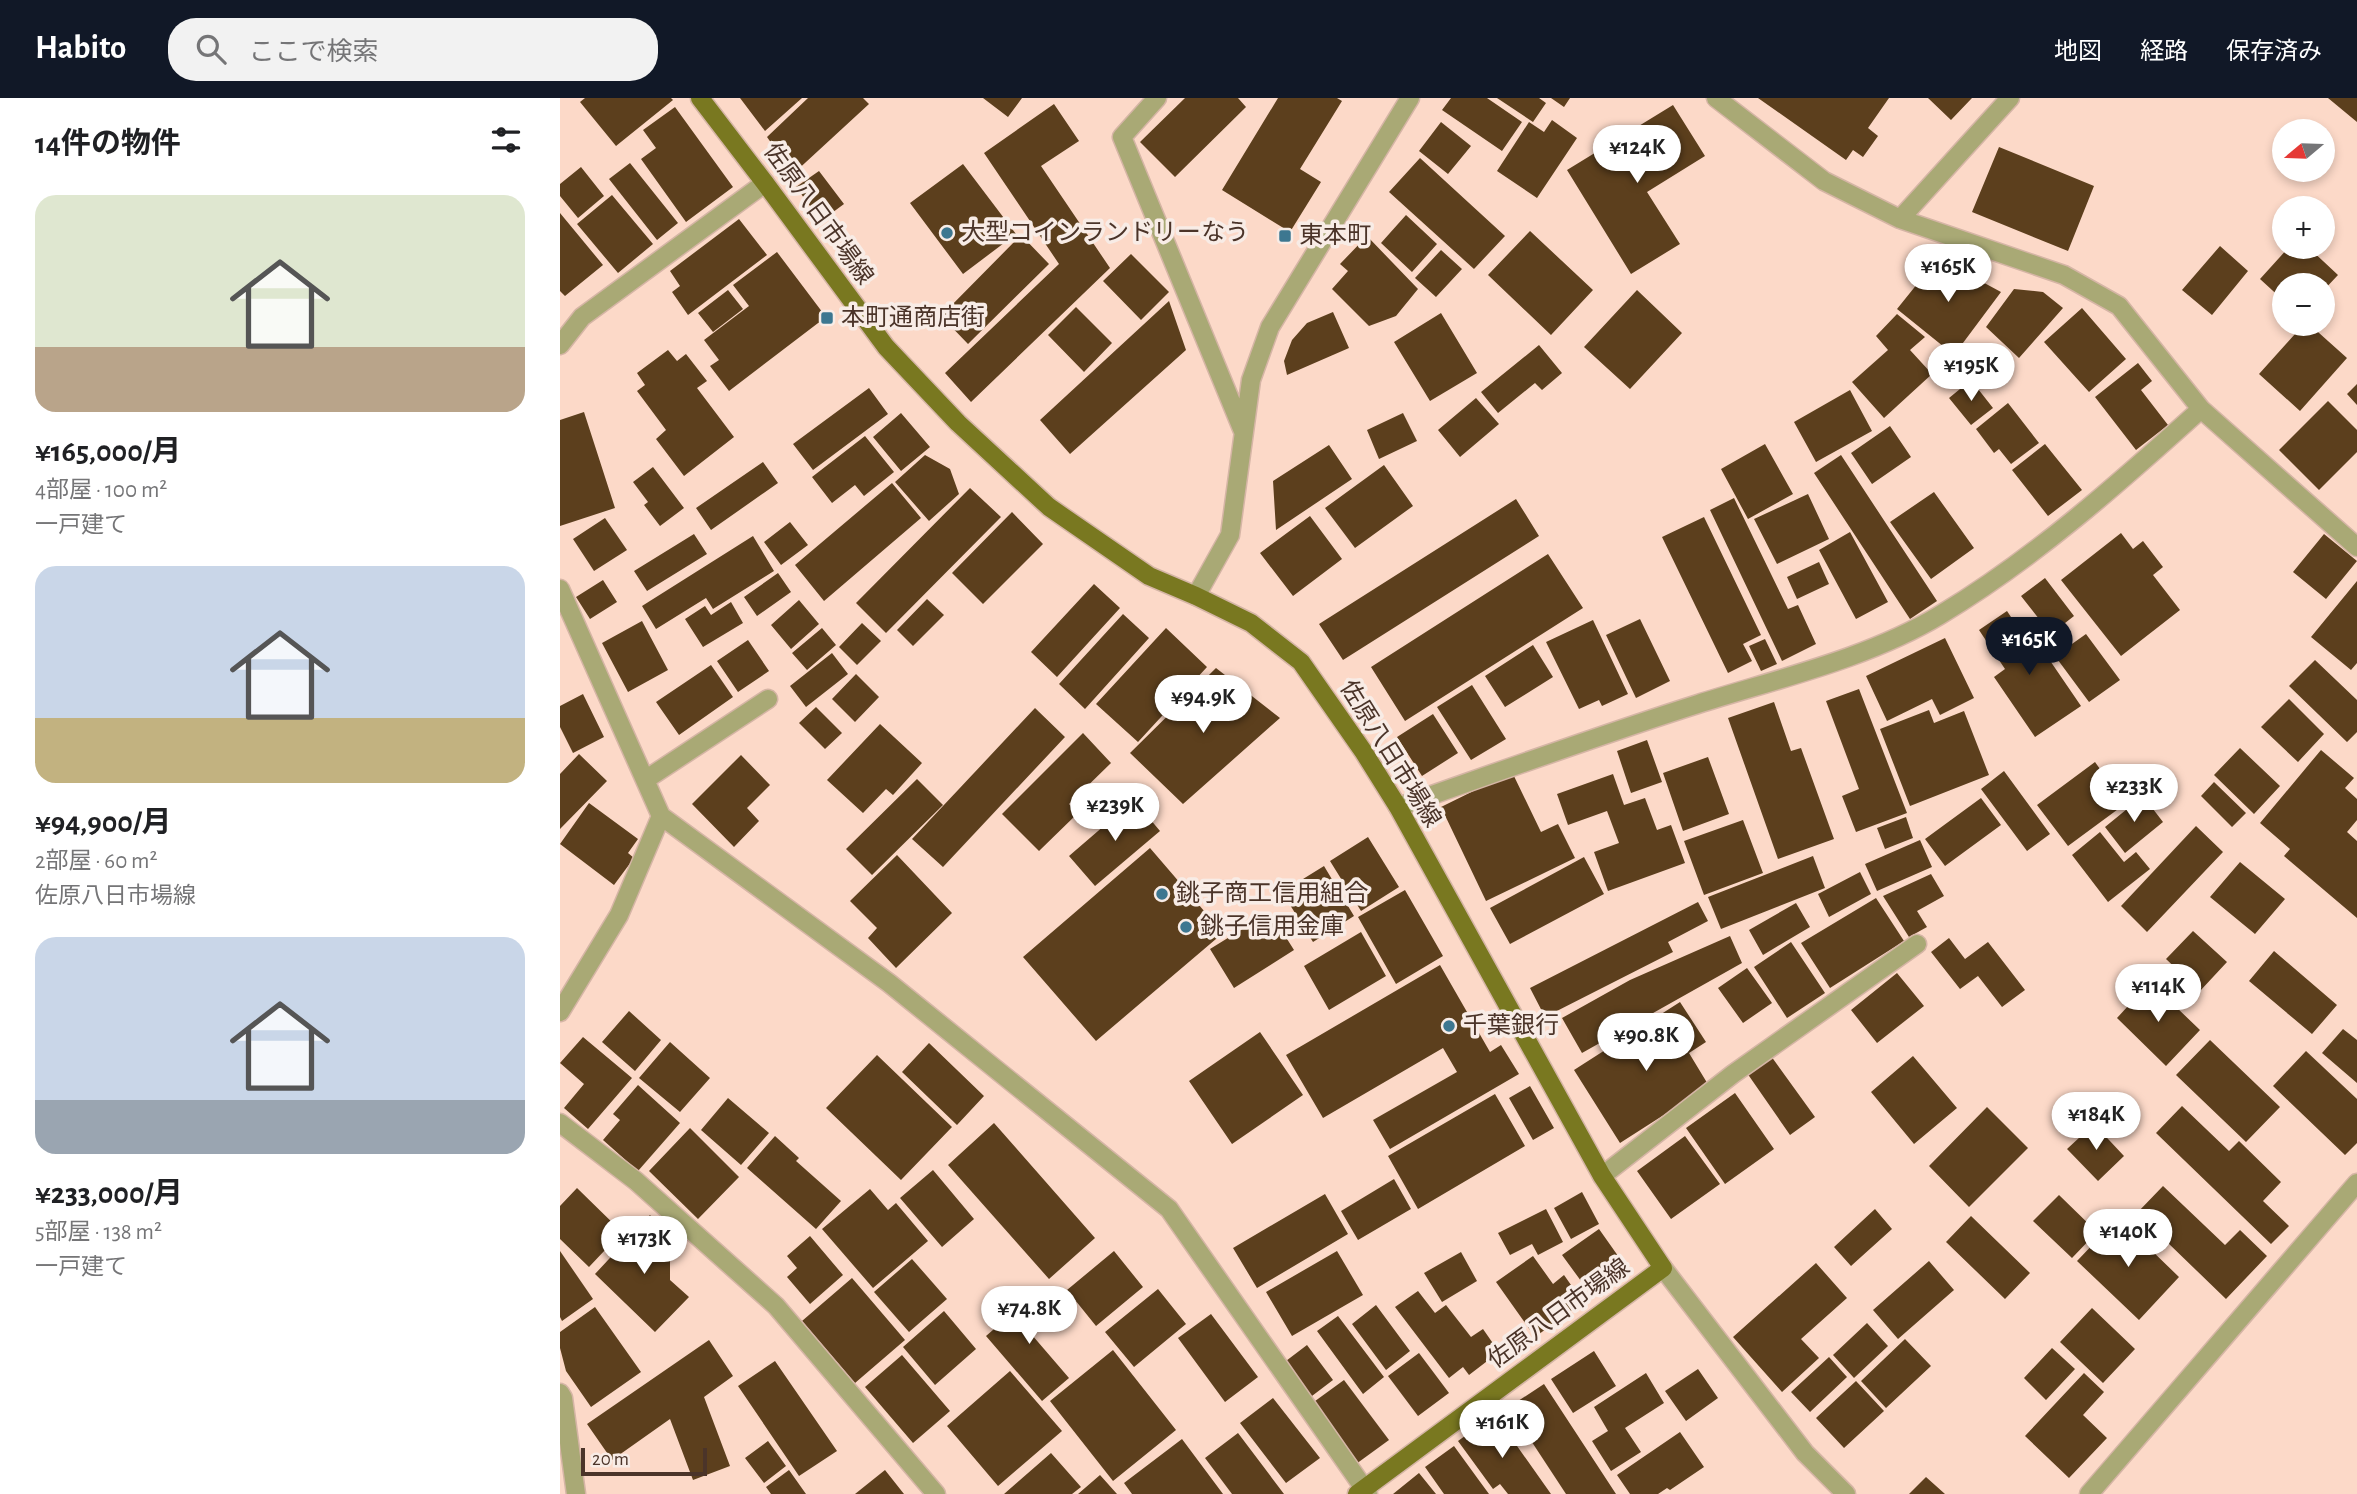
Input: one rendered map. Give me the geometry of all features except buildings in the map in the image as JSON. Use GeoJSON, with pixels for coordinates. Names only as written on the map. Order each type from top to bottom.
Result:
{"type":"FeatureCollection","features":[{"type":"Feature","properties":{"kind":"main road","name":"佐原八日市場線"},"geometry":{"type":"LineString","coordinates":[[700,98],[886,347],[997,461],[1049,507],[1149,576],[1251,623],[1301,663],[1363,751],[1398,807],[1602,1176],[1663,1268],[1363,1492]]}},
{"type":"Feature","properties":{"kind":"street"},"geometry":{"type":"LineString","coordinates":[[1157,98],[1122,137],[1244,435]]}},
{"type":"Feature","properties":{"kind":"street"},"geometry":{"type":"LineString","coordinates":[[1196,596],[1230,535],[1251,380],[1270,327],[1410,98]]}},
{"type":"Feature","properties":{"kind":"street"},"geometry":{"type":"LineString","coordinates":[[1716,98],[1824,181],[1900,219],[2064,275],[2119,306],[2201,409],[2357,547]]}},
{"type":"Feature","properties":{"kind":"street"},"geometry":{"type":"LineString","coordinates":[[1900,219],[2010,98]]}},
{"type":"Feature","properties":{"kind":"street"},"geometry":{"type":"LineString","coordinates":[[560,345],[582,317],[765,183]]}},
{"type":"Feature","properties":{"kind":"street"},"geometry":{"type":"LineString","coordinates":[[1398,807],[1626,727],[1873,649],[1939,616],[2003,573],[2103,497],[2201,409]]}},
{"type":"Feature","properties":{"kind":"street"},"geometry":{"type":"LineString","coordinates":[[560,589],[661,816],[889,983],[1169,1209],[1363,1492]]}},
{"type":"Feature","properties":{"kind":"street"},"geometry":{"type":"LineString","coordinates":[[646,780],[768,699]]}},
{"type":"Feature","properties":{"kind":"street"},"geometry":{"type":"LineString","coordinates":[[560,1012],[619,915],[661,816]]}},
{"type":"Feature","properties":{"kind":"street"},"geometry":{"type":"LineString","coordinates":[[1602,1176],[1733,1073],[1917,944]]}},
{"type":"Feature","properties":{"kind":"street"},"geometry":{"type":"LineString","coordinates":[[560,1123],[636,1181],[776,1306],[936,1494]]}},
{"type":"Feature","properties":{"kind":"street"},"geometry":{"type":"LineString","coordinates":[[2089,1494],[2357,1183]]}},
{"type":"Feature","properties":{"kind":"street"},"geometry":{"type":"LineString","coordinates":[[1663,1268],[1805,1453],[1846,1494]]}},
{"type":"Feature","properties":{"kind":"street"},"geometry":{"type":"LineString","coordinates":[[560,1393],[576,1494]]}},
{"type":"Feature","properties":{"kind":"place","name":"大型コインランドリーなう"},"geometry":{"type":"Point","coordinates":[947,233]}},
{"type":"Feature","properties":{"kind":"place","name":"東本町"},"geometry":{"type":"Point","coordinates":[1285,236]}},
{"type":"Feature","properties":{"kind":"place","name":"本町通商店街"},"geometry":{"type":"Point","coordinates":[827,318]}},
{"type":"Feature","properties":{"kind":"place","name":"銚子商工信用組合"},"geometry":{"type":"Point","coordinates":[1162,894]}},
{"type":"Feature","properties":{"kind":"place","name":"銚子信用金庫"},"geometry":{"type":"Point","coordinates":[1186,927]}},
{"type":"Feature","properties":{"kind":"place","name":"千葉銀行"},"geometry":{"type":"Point","coordinates":[1449,1026]}}]}
